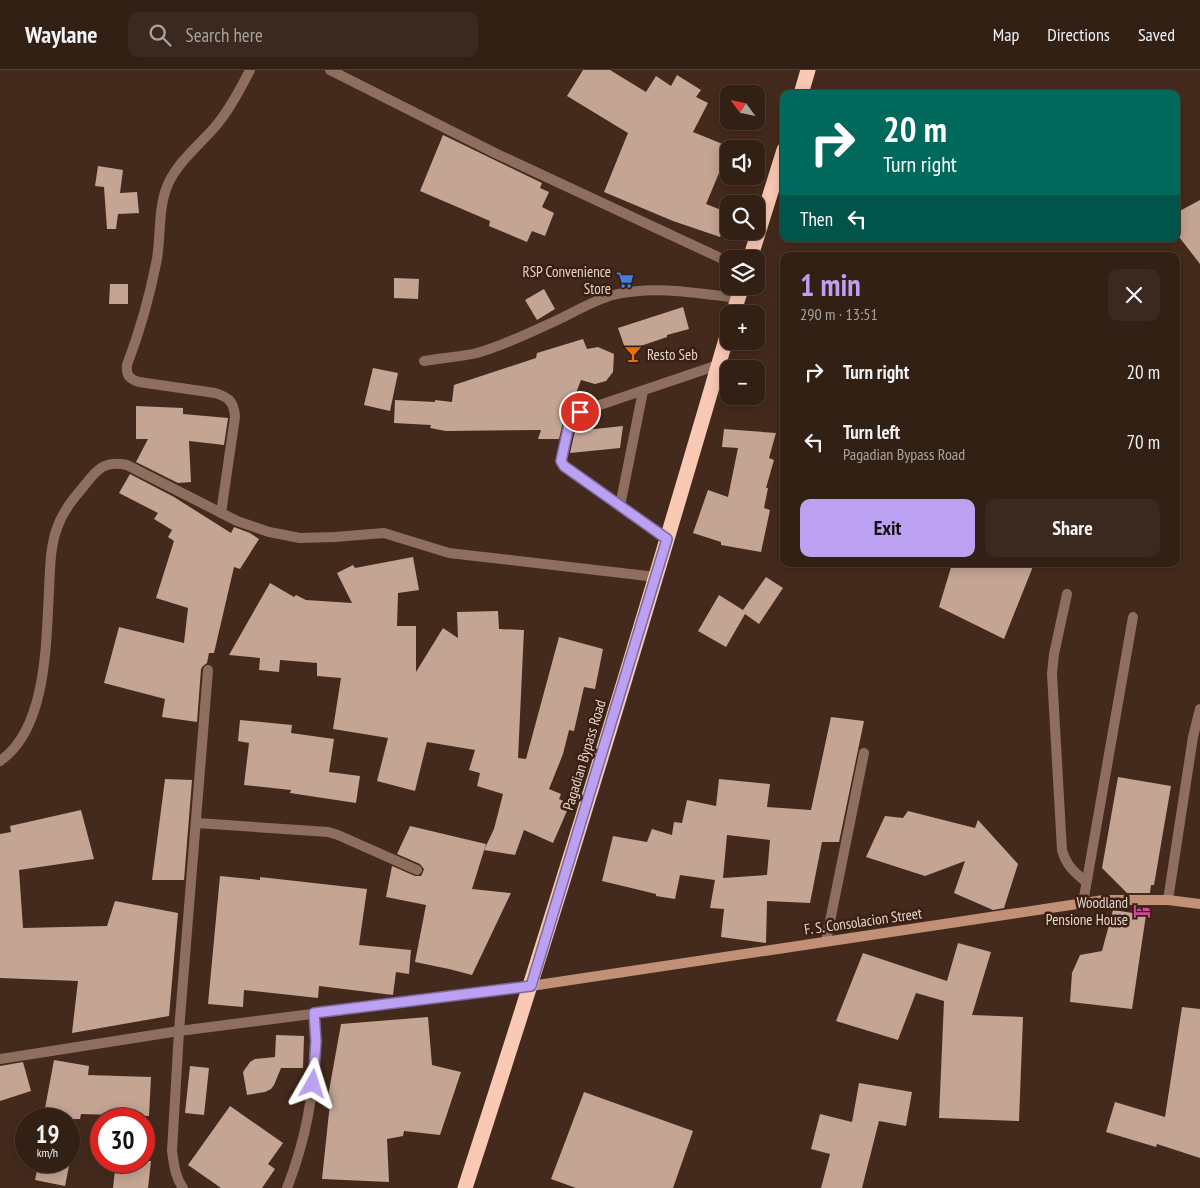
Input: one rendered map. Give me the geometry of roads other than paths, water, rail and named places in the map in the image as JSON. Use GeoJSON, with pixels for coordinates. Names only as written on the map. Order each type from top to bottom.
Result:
{"type":"FeatureCollection","features":[{"type":"Feature","properties":{"kind":"highway"},"geometry":{"type":"LineString","coordinates":[[802,90],[808,70]]}},
{"type":"Feature","properties":{"kind":"highway"},"geometry":{"type":"LineString","coordinates":[[753,250],[780,163]]}},
{"type":"Feature","properties":{"kind":"highway","name":"Pagadian Bypass Road"},"geometry":{"type":"LineString","coordinates":[[465,1188],[531,986],[656,577],[723,350]]}},
{"type":"Feature","properties":{"kind":"street"},"geometry":{"type":"LineString","coordinates":[[221,513],[235,417],[234,404],[225,396],[215,393],[132,380],[126,371],[141,326],[157,259],[161,229],[161,209],[168,182],[177,168],[215,127],[229,108],[250,70]]}},
{"type":"Feature","properties":{"kind":"street"},"geometry":{"type":"LineString","coordinates":[[330,70],[497,154],[720,258]]}},
{"type":"Feature","properties":{"kind":"street"},"geometry":{"type":"LineString","coordinates":[[424,361],[477,353],[514,340],[613,295],[642,291],[720,291]]}},
{"type":"Feature","properties":{"kind":"street"},"geometry":{"type":"LineString","coordinates":[[667,539],[569,470],[561,461],[570,420],[574,415],[718,365]]}},
{"type":"Feature","properties":{"kind":"street"},"geometry":{"type":"LineString","coordinates":[[620,506],[643,391]]}},
{"type":"Feature","properties":{"kind":"street"},"geometry":{"type":"LineString","coordinates":[[0,761],[18,744],[27,730],[43,674],[51,560],[57,529],[65,510],[93,474],[104,465],[115,462],[127,465],[221,513],[269,532],[300,538],[384,533],[448,553],[656,577]]}},
{"type":"Feature","properties":{"kind":"street"},"geometry":{"type":"LineString","coordinates":[[1067,594],[1054,654],[1052,674],[1062,840],[1065,860],[1071,869],[1086,882]]}},
{"type":"Feature","properties":{"kind":"street"},"geometry":{"type":"LineString","coordinates":[[1083,903],[1133,617]]}},
{"type":"Feature","properties":{"kind":"street"},"geometry":{"type":"LineString","coordinates":[[184,1188],[174,1167],[172,1151],[208,670]]}},
{"type":"Feature","properties":{"kind":"street"},"geometry":{"type":"LineString","coordinates":[[1168,900],[1200,709]]}},
{"type":"Feature","properties":{"kind":"street"},"geometry":{"type":"LineString","coordinates":[[826,942],[864,753]]}},
{"type":"Feature","properties":{"kind":"street"},"geometry":{"type":"LineString","coordinates":[[197,823],[338,834],[417,870]]}},
{"type":"Feature","properties":{"kind":"street","name":"F. S. Consolacion Street"},"geometry":{"type":"LineString","coordinates":[[531,986],[1104,900],[1168,900],[1200,904]]}},
{"type":"Feature","properties":{"kind":"street"},"geometry":{"type":"LineString","coordinates":[[0,1058],[180,1030],[531,986]]}},
{"type":"Feature","properties":{"kind":"street"},"geometry":{"type":"LineString","coordinates":[[287,1188],[306,1130],[315,1068],[314,1013]]}},
{"type":"Feature","properties":{"kind":"place","name":"RSP Convenience Store"},"geometry":{"type":"Point","coordinates":[625,280]}},
{"type":"Feature","properties":{"kind":"place","name":"Resto Seb"},"geometry":{"type":"Point","coordinates":[633,354]}},
{"type":"Feature","properties":{"kind":"place","name":"Woodland Pensione House"},"geometry":{"type":"Point","coordinates":[1142,911]}}]}
